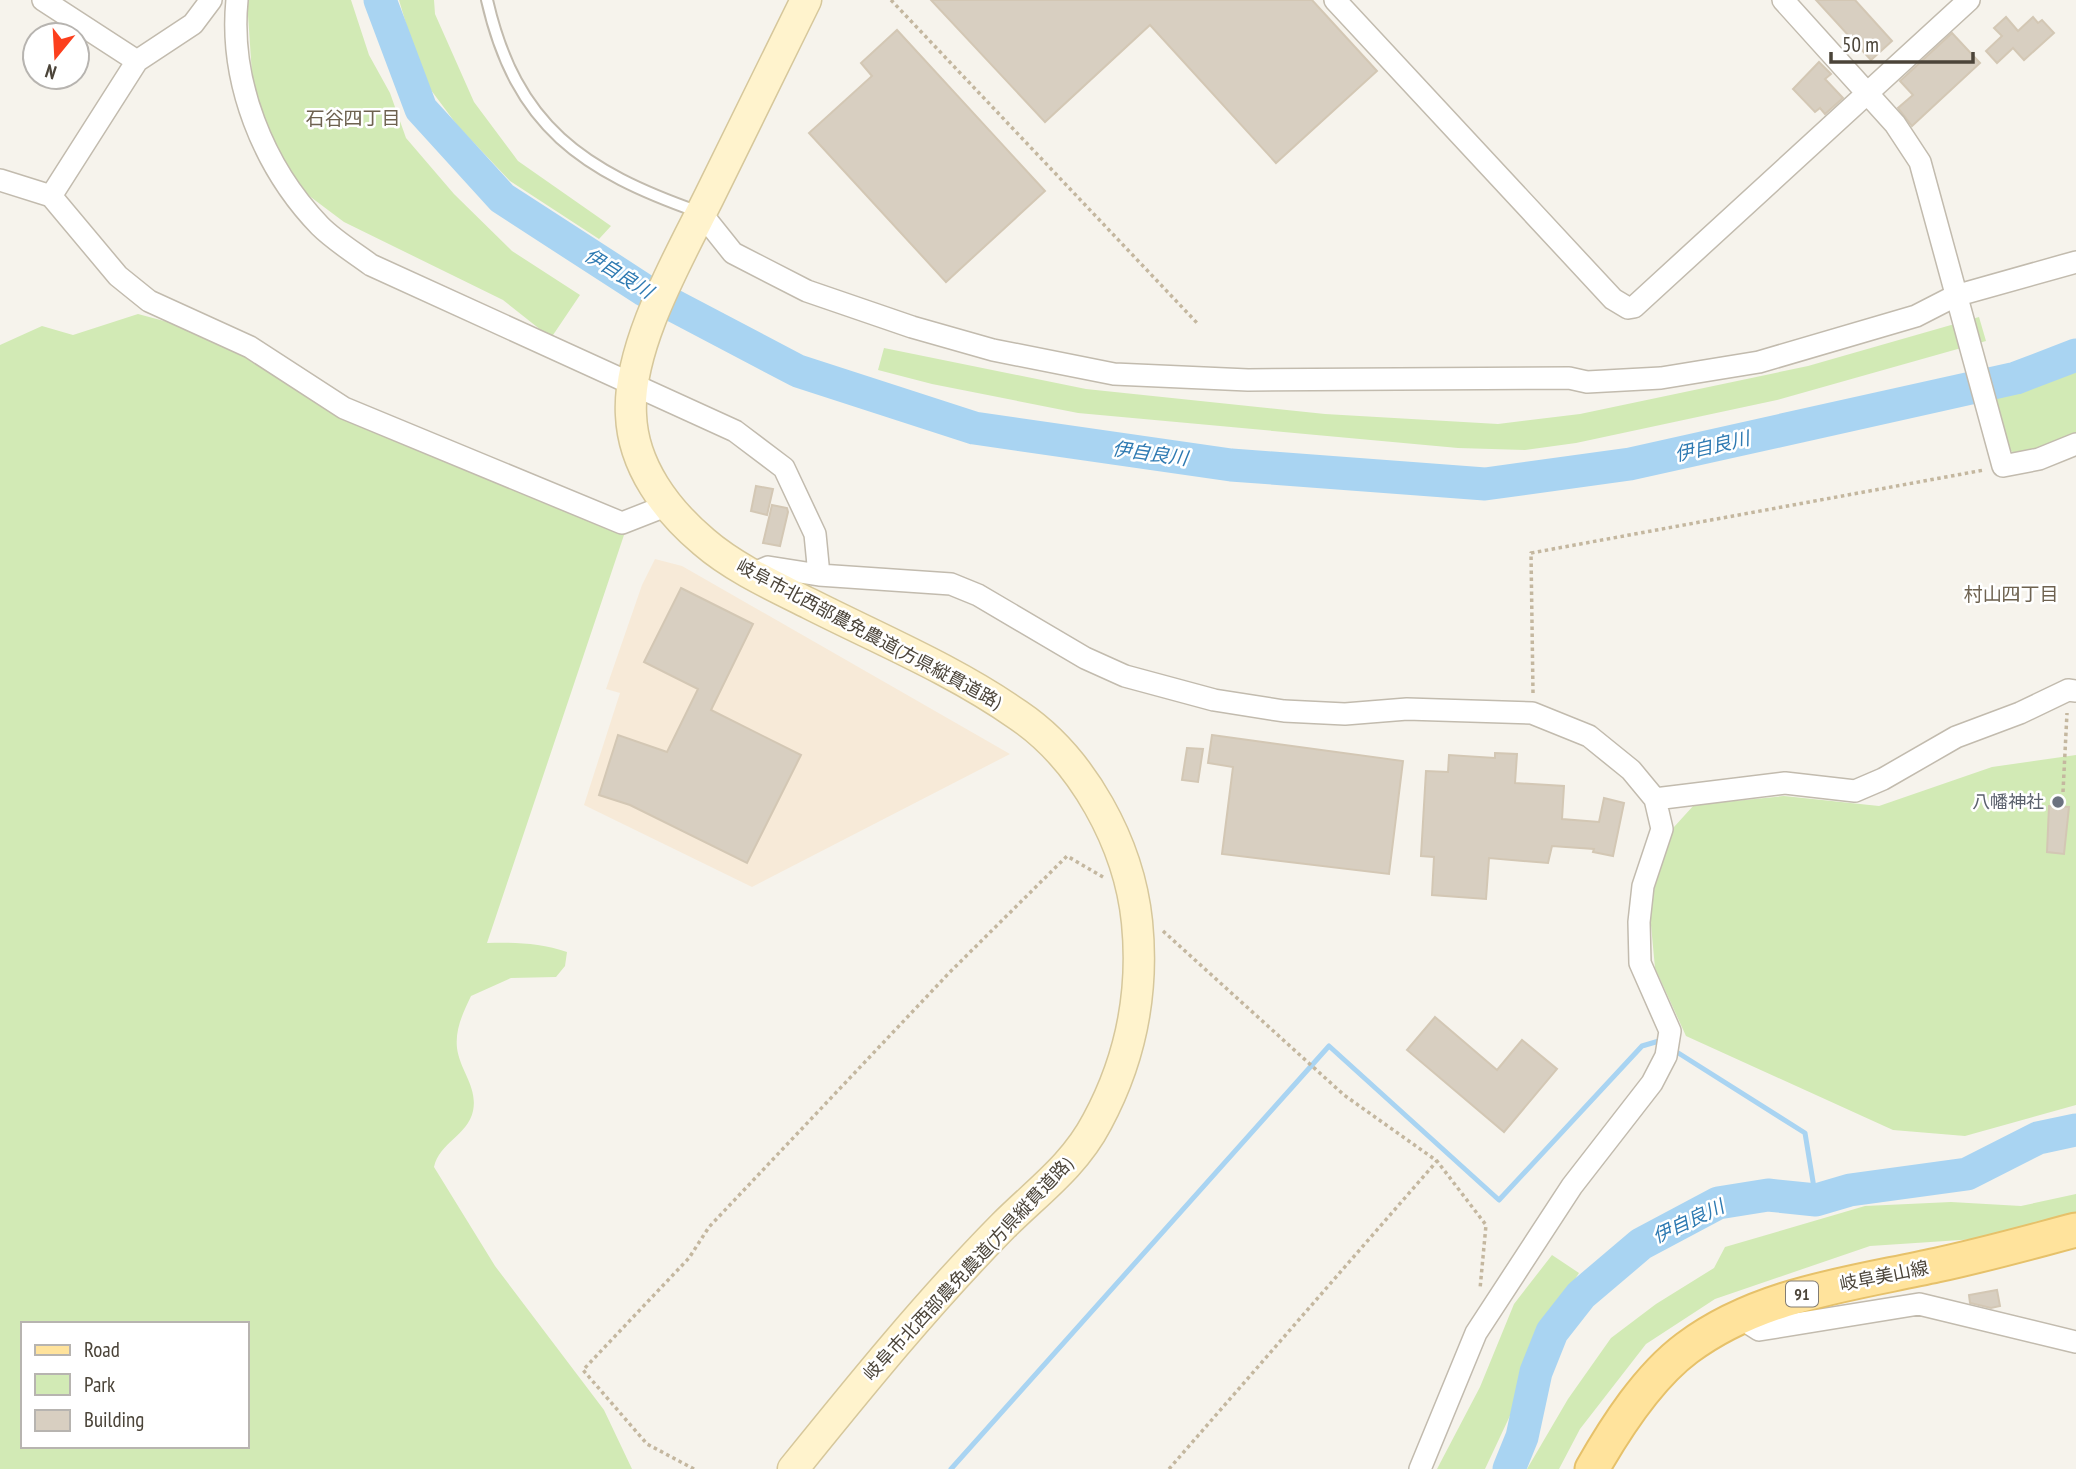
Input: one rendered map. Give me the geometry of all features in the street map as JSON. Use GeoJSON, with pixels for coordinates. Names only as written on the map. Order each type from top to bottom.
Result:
{"type":"FeatureCollection","features":[{"type":"Feature","properties":{"kind":"main road","name":"岐阜美山線"},"geometry":{"type":"LineString","coordinates":[[1592,1469],[1649,1385],[1685,1349],[1737,1316],[1814,1290],[1940,1265],[2076,1230]]}},
{"type":"Feature","properties":{"kind":"street"},"geometry":{"type":"LineString","coordinates":[[43,0],[137,61]]}},
{"type":"Feature","properties":{"kind":"street"},"geometry":{"type":"LineString","coordinates":[[51,196],[137,61],[193,24],[211,0]]}},
{"type":"Feature","properties":{"kind":"street"},"geometry":{"type":"LineString","coordinates":[[237,0],[234,28],[241,81],[260,138],[292,189],[321,226],[372,265],[735,431],[784,468],[815,534],[819,575]]}},
{"type":"Feature","properties":{"kind":"street"},"geometry":{"type":"LineString","coordinates":[[806,0],[697,221],[733,253],[807,291],[912,327],[993,349],[1114,374],[1248,380],[1569,378],[1587,382],[1661,378],[1759,362],[1957,304],[2076,262]]}},
{"type":"Feature","properties":{"kind":"street"},"geometry":{"type":"LineString","coordinates":[[1335,0],[1613,299],[1628,308],[1634,307],[1864,93],[1969,0]]}},
{"type":"Feature","properties":{"kind":"street"},"geometry":{"type":"LineString","coordinates":[[1783,0],[1864,93],[1895,124],[1920,162],[2001,458],[2039,459],[2076,444]]}},
{"type":"Feature","properties":{"kind":"street"},"geometry":{"type":"LineString","coordinates":[[0,180],[51,196],[118,276],[149,301],[250,347],[344,408],[622,523],[668,505]]}},
{"type":"Feature","properties":{"kind":"street","name":"岐阜市北西部農免農道(方県縦貫道路)"},"geometry":{"type":"LineString","coordinates":[[697,221],[664,288],[638,359],[633,384],[631,416],[638,454],[654,488],[705,544],[752,574],[951,675],[1021,716],[1065,757],[1100,809],[1125,864],[1134,900],[1140,956],[1137,1011],[1121,1070],[1096,1125],[1058,1177],[997,1233],[862,1384],[793,1469]]}},
{"type":"Feature","properties":{"kind":"street"},"geometry":{"type":"LineString","coordinates":[[752,574],[768,567],[819,575],[951,584],[978,595],[1085,658],[1125,676],[1214,700],[1284,711],[1345,714],[1407,709],[1532,713],[1589,736],[1630,770],[1655,799],[1662,829],[1643,886],[1639,922],[1640,963],[1671,1031],[1666,1056],[1652,1083],[1572,1186],[1476,1333],[1420,1469]]}},
{"type":"Feature","properties":{"kind":"street"},"geometry":{"type":"LineString","coordinates":[[1655,799],[1785,783],[1855,791],[1883,779],[1956,737],[2072,690]]}},
{"type":"Feature","properties":{"kind":"street"},"geometry":{"type":"LineString","coordinates":[[1737,1316],[1759,1330],[1919,1304],[2076,1342]]}},
{"type":"Feature","properties":{"kind":"lane"},"geometry":{"type":"LineString","coordinates":[[487,0],[493,29],[513,75],[539,117],[575,153],[608,174],[697,221]]}},
{"type":"Feature","properties":{"kind":"path"},"geometry":{"type":"LineString","coordinates":[[891,0],[1199,324]]}},
{"type":"Feature","properties":{"kind":"path"},"geometry":{"type":"LineString","coordinates":[[1532,713],[1531,553],[2001,458]]}},
{"type":"Feature","properties":{"kind":"path"},"geometry":{"type":"LineString","coordinates":[[2063,792],[2072,690]]}},
{"type":"Feature","properties":{"kind":"path"},"geometry":{"type":"LineString","coordinates":[[694,1469],[647,1444],[583,1370],[689,1258],[709,1227],[949,972],[1067,856],[1134,900],[1344,1095],[1437,1161],[1486,1225],[1479,1293]]}},
{"type":"Feature","properties":{"kind":"path"},"geometry":{"type":"LineString","coordinates":[[1169,1469],[1437,1161]]}},
{"type":"Feature","properties":{"kind":"shaded area"},"geometry":{"type":"Polygon","coordinates":[[[655,559],[682,566],[1010,754],[752,887],[584,805],[620,693],[606,689],[642,585],[655,559]]]}},
{"type":"Feature","properties":{"kind":"green space"},"geometry":{"type":"Polygon","coordinates":[[[247,0],[351,0],[369,55],[390,93],[406,138],[454,194],[512,251],[580,295],[551,338],[503,300],[344,222],[304,192],[274,148],[253,89],[247,0]]]}},
{"type":"Feature","properties":{"kind":"green space"},"geometry":{"type":"Polygon","coordinates":[[[399,0],[434,0],[435,14],[474,102],[518,161],[611,226],[599,239],[510,181],[457,125],[422,78],[399,0]]]}},
{"type":"Feature","properties":{"kind":"green space"},"geometry":{"type":"Polygon","coordinates":[[[138,314],[209,333],[624,535],[487,943],[527,944],[557,949],[567,952],[565,966],[556,977],[511,978],[471,996],[460,1021],[457,1048],[473,1094],[473,1111],[466,1126],[442,1152],[434,1167],[495,1266],[604,1410],[632,1469],[0,1469],[0,345],[42,326],[73,335],[138,314]]]}},
{"type":"Feature","properties":{"kind":"green space"},"geometry":{"type":"Polygon","coordinates":[[[1979,317],[1986,341],[1777,400],[1576,443],[1525,450],[1458,448],[1078,413],[932,384],[878,370],[884,348],[1086,389],[1325,414],[1498,424],[1580,414],[1808,366],[1979,317]]]}},
{"type":"Feature","properties":{"kind":"green space"},"geometry":{"type":"Polygon","coordinates":[[[2076,367],[2076,435],[2020,456],[2007,449],[1990,401],[2076,367]]]}},
{"type":"Feature","properties":{"kind":"green space"},"geometry":{"type":"Polygon","coordinates":[[[2076,755],[2076,1105],[1965,1136],[1893,1130],[1686,1036],[1655,968],[1648,893],[1674,827],[1694,805],[1784,796],[1879,806],[1992,767],[2076,755]]]}},
{"type":"Feature","properties":{"kind":"green space"},"geometry":{"type":"Polygon","coordinates":[[[2076,1194],[2076,1219],[1976,1239],[1870,1246],[1715,1299],[1646,1344],[1580,1429],[1559,1469],[1527,1469],[1568,1399],[1611,1338],[1656,1304],[1714,1268],[1725,1247],[1865,1206],[1951,1202],[2021,1206],[2076,1194]]]}},
{"type":"Feature","properties":{"kind":"green space"},"geometry":{"type":"Polygon","coordinates":[[[1552,1255],[1579,1273],[1540,1333],[1515,1405],[1485,1469],[1437,1469],[1480,1387],[1514,1304],[1552,1255]]]}},
{"type":"Feature","properties":{"kind":"building"},"geometry":{"type":"Polygon","coordinates":[[[931,0],[1312,0],[1377,71],[1276,163],[1150,25],[1045,122],[931,0]]]}},
{"type":"Feature","properties":{"kind":"building"},"geometry":{"type":"Polygon","coordinates":[[[1816,0],[1855,0],[1892,41],[1871,60],[1816,0]]]}},
{"type":"Feature","properties":{"kind":"building"},"geometry":{"type":"Polygon","coordinates":[[[2006,17],[2018,31],[2033,17],[2038,23],[2042,20],[2054,33],[2024,60],[2013,48],[1997,63],[1986,51],[2002,36],[1994,28],[2006,17]]]}},
{"type":"Feature","properties":{"kind":"building"},"geometry":{"type":"Polygon","coordinates":[[[897,30],[1045,191],[946,282],[809,133],[872,76],[861,63],[897,30]]]}},
{"type":"Feature","properties":{"kind":"building"},"geometry":{"type":"Polygon","coordinates":[[[1952,33],[1980,63],[1912,126],[1898,108],[1913,95],[1900,81],[1952,33]]]}},
{"type":"Feature","properties":{"kind":"building"},"geometry":{"type":"Polygon","coordinates":[[[1819,62],[1831,74],[1825,79],[1843,98],[1825,114],[1820,108],[1815,112],[1793,89],[1819,62]]]}},
{"type":"Feature","properties":{"kind":"building"},"geometry":{"type":"Polygon","coordinates":[[[756,486],[773,489],[767,515],[751,511],[756,486]]]}},
{"type":"Feature","properties":{"kind":"building"},"geometry":{"type":"Polygon","coordinates":[[[772,505],[787,508],[788,512],[780,546],[763,543],[772,505]]]}},
{"type":"Feature","properties":{"kind":"building"},"geometry":{"type":"Polygon","coordinates":[[[681,588],[753,624],[711,710],[801,755],[747,863],[630,805],[599,795],[618,735],[667,752],[698,689],[644,662],[681,588]]]}},
{"type":"Feature","properties":{"kind":"building"},"geometry":{"type":"Polygon","coordinates":[[[1212,735],[1403,761],[1389,874],[1222,854],[1233,767],[1208,763],[1212,735]]]}},
{"type":"Feature","properties":{"kind":"building"},"geometry":{"type":"Polygon","coordinates":[[[1187,748],[1203,749],[1198,782],[1182,780],[1187,748]]]}},
{"type":"Feature","properties":{"kind":"building"},"geometry":{"type":"Polygon","coordinates":[[[1495,753],[1517,754],[1515,783],[1564,786],[1562,819],[1599,822],[1604,798],[1624,803],[1613,856],[1593,852],[1594,849],[1552,846],[1548,863],[1489,858],[1486,899],[1432,895],[1434,857],[1421,856],[1426,771],[1448,772],[1449,755],[1495,758],[1495,753]]]}},
{"type":"Feature","properties":{"kind":"building"},"geometry":{"type":"Polygon","coordinates":[[[2049,806],[2069,807],[2064,854],[2047,852],[2049,806]]]}},
{"type":"Feature","properties":{"kind":"building"},"geometry":{"type":"Polygon","coordinates":[[[1435,1017],[1497,1070],[1522,1040],[1557,1069],[1504,1132],[1407,1050],[1435,1017]]]}},
{"type":"Feature","properties":{"kind":"building"},"geometry":{"type":"Polygon","coordinates":[[[1997,1290],[2000,1306],[1991,1308],[1970,1303],[1969,1295],[1997,1290]]]}},
{"type":"Feature","properties":{"kind":"waterway","name":"伊自良川"},"geometry":{"type":"LineString","coordinates":[[380,0],[421,109],[502,198],[644,290],[798,371],[974,428],[1231,465],[1485,484],[1630,464],[2016,378],[2076,355]]}},
{"type":"Feature","properties":{"kind":"waterway"},"geometry":{"type":"LineString","coordinates":[[951,1469],[1329,1046],[1499,1200],[1642,1046],[1659,1041],[1664,1044]]}},
{"type":"Feature","properties":{"kind":"waterway"},"geometry":{"type":"LineString","coordinates":[[1672,1049],[1805,1133],[1816,1200]]}},
{"type":"Feature","properties":{"kind":"waterway","name":"伊自良川"},"geometry":{"type":"LineString","coordinates":[[1509,1469],[1522,1437],[1536,1372],[1552,1332],[1581,1295],[1641,1244],[1718,1203],[1768,1195],[1816,1200],[1850,1190],[1967,1174],[2038,1138],[2076,1130]]}},
{"type":"Feature","properties":{"kind":"place","name":"八幡神社"},"geometry":{"type":"Point","coordinates":[2058,802]}},
{"type":"Feature","properties":{"kind":"district","name":"石谷四丁目"},"geometry":{"type":"Point","coordinates":[353,118]}},
{"type":"Feature","properties":{"kind":"district","name":"村山四丁目"},"geometry":{"type":"Point","coordinates":[2011,594]}}]}
